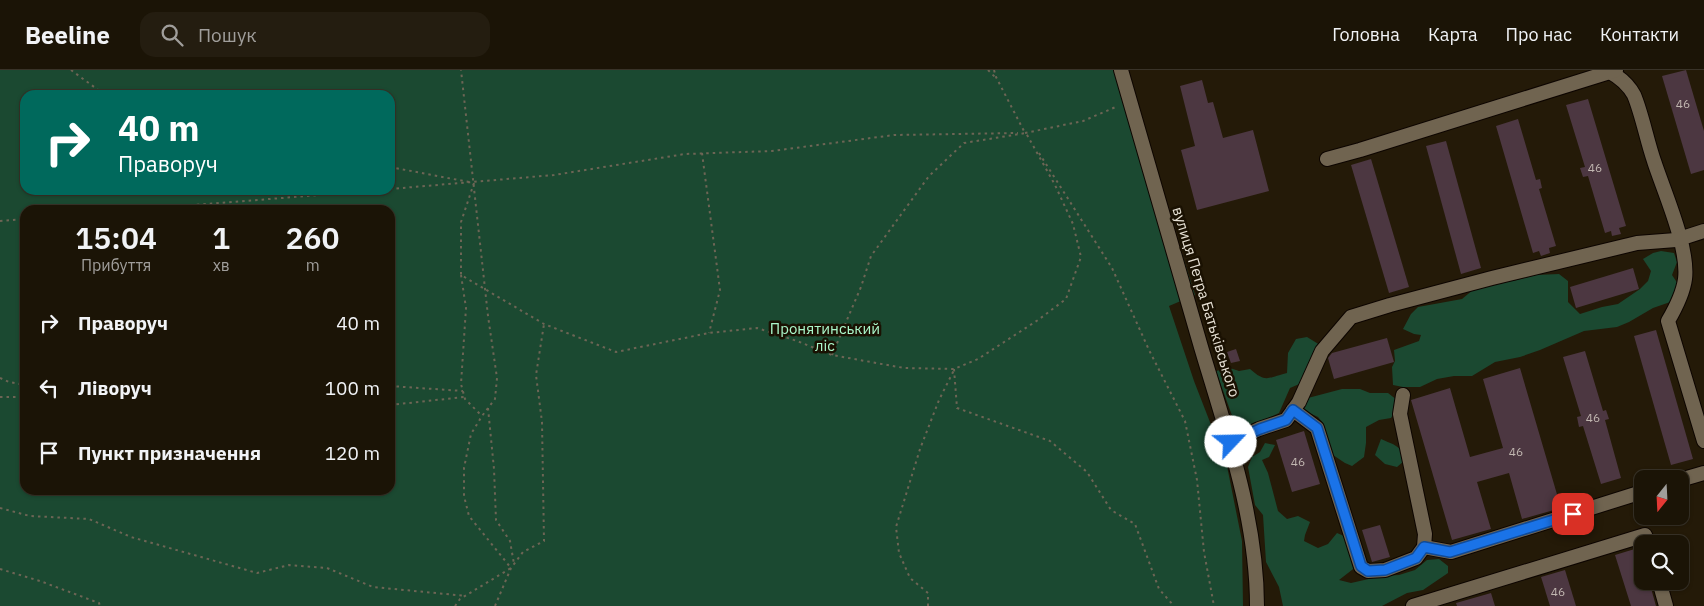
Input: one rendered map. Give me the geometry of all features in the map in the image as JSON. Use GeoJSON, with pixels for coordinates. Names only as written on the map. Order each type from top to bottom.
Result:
{"type":"FeatureCollection","features":[{"type":"Feature","properties":{"kind":"street","name":"вулиця Петра Батьківського"},"geometry":{"type":"LineString","coordinates":[[1121,70],[1201,348],[1231,442],[1249,526],[1257,606]]}},
{"type":"Feature","properties":{"kind":"street"},"geometry":{"type":"LineString","coordinates":[[1327,159],[1613,71],[1623,79],[1634,95],[1653,161],[1680,239],[1685,279],[1679,298],[1668,321],[1704,441]]}},
{"type":"Feature","properties":{"kind":"street"},"geometry":{"type":"LineString","coordinates":[[1231,442],[1286,420],[1299,402],[1322,351],[1352,317],[1492,278],[1637,243],[1680,239],[1704,232]]}},
{"type":"Feature","properties":{"kind":"street"},"geometry":{"type":"LineString","coordinates":[[1293,410],[1317,428],[1361,566],[1368,571],[1385,570],[1416,558],[1424,547],[1425,534],[1400,414],[1404,395]]}},
{"type":"Feature","properties":{"kind":"street"},"geometry":{"type":"LineString","coordinates":[[1689,477],[1704,472]]}},
{"type":"Feature","properties":{"kind":"street"},"geometry":{"type":"LineString","coordinates":[[1424,547],[1450,552],[1634,494]]}},
{"type":"Feature","properties":{"kind":"street"},"geometry":{"type":"LineString","coordinates":[[1413,606],[1634,538]]}},
{"type":"Feature","properties":{"kind":"street"},"geometry":{"type":"LineString","coordinates":[[1662,590],[1666,606]]}},
{"type":"Feature","properties":{"kind":"path"},"geometry":{"type":"LineString","coordinates":[[71,70],[98,90]]}},
{"type":"Feature","properties":{"kind":"path"},"geometry":{"type":"LineString","coordinates":[[461,70],[488,316],[497,378],[495,399],[470,434],[464,468],[464,496],[469,516],[511,568]]}},
{"type":"Feature","properties":{"kind":"path"},"geometry":{"type":"LineString","coordinates":[[988,70],[996,77]]}},
{"type":"Feature","properties":{"kind":"path"},"geometry":{"type":"LineString","coordinates":[[461,275],[544,324],[616,352],[709,333],[757,328],[832,355],[904,368],[954,369],[978,359],[1038,320],[1066,298],[1081,257],[1069,216],[1055,185],[996,77],[994,70]]}},
{"type":"Feature","properties":{"kind":"path"},"geometry":{"type":"LineString","coordinates":[[832,355],[861,288],[871,256],[929,176],[964,143],[1083,121],[1130,101]]}},
{"type":"Feature","properties":{"kind":"path"},"geometry":{"type":"LineString","coordinates":[[395,189],[554,175],[685,154],[772,151],[894,135],[1026,133]]}},
{"type":"Feature","properties":{"kind":"path"},"geometry":{"type":"LineString","coordinates":[[1026,133],[1112,268],[1184,421],[1197,480],[1204,552],[1214,606]]}},
{"type":"Feature","properties":{"kind":"path"},"geometry":{"type":"LineString","coordinates":[[702,153],[720,290],[709,333]]}},
{"type":"Feature","properties":{"kind":"path"},"geometry":{"type":"LineString","coordinates":[[395,168],[474,183]]}},
{"type":"Feature","properties":{"kind":"path"},"geometry":{"type":"LineString","coordinates":[[474,183],[461,222],[461,275],[466,308],[461,384],[464,397],[482,416]]}},
{"type":"Feature","properties":{"kind":"path"},"geometry":{"type":"LineString","coordinates":[[194,205],[320,195]]}},
{"type":"Feature","properties":{"kind":"path"},"geometry":{"type":"LineString","coordinates":[[0,221],[20,219]]}},
{"type":"Feature","properties":{"kind":"path"},"geometry":{"type":"LineString","coordinates":[[455,606],[460,599],[511,568],[524,552],[544,540],[542,422],[536,375],[544,324]]}},
{"type":"Feature","properties":{"kind":"path"},"geometry":{"type":"LineString","coordinates":[[928,606],[928,593],[910,578],[899,553],[896,527],[920,449],[939,400],[954,369]]}},
{"type":"Feature","properties":{"kind":"path"},"geometry":{"type":"LineString","coordinates":[[954,369],[957,408],[1050,441],[1087,472],[1111,510],[1135,524],[1159,589],[1174,606]]}},
{"type":"Feature","properties":{"kind":"path"},"geometry":{"type":"LineString","coordinates":[[0,378],[20,384]]}},
{"type":"Feature","properties":{"kind":"path"},"geometry":{"type":"LineString","coordinates":[[395,386],[463,391]]}},
{"type":"Feature","properties":{"kind":"path"},"geometry":{"type":"LineString","coordinates":[[0,396],[20,397]]}},
{"type":"Feature","properties":{"kind":"path"},"geometry":{"type":"LineString","coordinates":[[395,404],[464,397]]}},
{"type":"Feature","properties":{"kind":"path"},"geometry":{"type":"LineString","coordinates":[[488,408],[494,469],[496,520],[510,541],[514,565]]}},
{"type":"Feature","properties":{"kind":"path"},"geometry":{"type":"LineString","coordinates":[[0,508],[30,516],[90,519],[131,537],[257,573],[289,565],[327,568],[373,587],[466,596]]}},
{"type":"Feature","properties":{"kind":"path"},"geometry":{"type":"LineString","coordinates":[[494,606],[511,568]]}},
{"type":"Feature","properties":{"kind":"path"},"geometry":{"type":"LineString","coordinates":[[0,569],[47,583],[99,603],[100,606]]}},
{"type":"Feature","properties":{"kind":"green space","name":"Пронятинський ліс"},"geometry":{"type":"Polygon","coordinates":[[[0,70],[1124,70],[1195,295],[1169,306],[1194,381],[1227,466],[1242,541],[1243,606],[0,606],[0,70]]]}},
{"type":"Feature","properties":{"kind":"green space"},"geometry":{"type":"Polygon","coordinates":[[[1661,251],[1674,253],[1677,262],[1672,275],[1680,287],[1676,300],[1653,308],[1617,327],[1584,331],[1520,357],[1495,362],[1472,376],[1454,376],[1437,379],[1420,387],[1393,385],[1392,367],[1395,361],[1394,350],[1419,341],[1421,335],[1403,329],[1411,314],[1418,307],[1462,299],[1479,285],[1513,281],[1536,275],[1559,274],[1568,281],[1568,302],[1580,314],[1618,304],[1640,289],[1648,281],[1651,271],[1643,259],[1661,251]]]}},
{"type":"Feature","properties":{"kind":"green space"},"geometry":{"type":"Polygon","coordinates":[[[1307,337],[1320,345],[1311,379],[1290,388],[1279,413],[1245,429],[1235,424],[1216,371],[1230,368],[1239,371],[1250,369],[1263,378],[1271,378],[1287,373],[1288,353],[1296,339],[1307,337]]]}},
{"type":"Feature","properties":{"kind":"green space"},"geometry":{"type":"Polygon","coordinates":[[[1342,389],[1360,389],[1370,393],[1388,393],[1397,400],[1397,407],[1391,418],[1379,420],[1366,427],[1364,457],[1352,466],[1330,453],[1323,423],[1318,417],[1303,410],[1308,398],[1342,389]]]}},
{"type":"Feature","properties":{"kind":"green space"},"geometry":{"type":"Polygon","coordinates":[[[1381,439],[1396,446],[1401,451],[1405,460],[1397,467],[1385,464],[1375,455],[1381,439]]]}},
{"type":"Feature","properties":{"kind":"green space"},"geometry":{"type":"Polygon","coordinates":[[[1265,443],[1275,445],[1269,457],[1262,460],[1268,473],[1278,511],[1287,519],[1298,516],[1310,522],[1304,541],[1318,548],[1328,544],[1337,533],[1351,539],[1357,566],[1339,580],[1351,583],[1382,576],[1399,575],[1415,570],[1427,560],[1439,559],[1448,566],[1448,573],[1423,590],[1407,593],[1382,606],[1283,606],[1279,587],[1266,562],[1263,515],[1255,505],[1248,467],[1252,457],[1260,452],[1265,443]]]}},
{"type":"Feature","properties":{"kind":"building"},"geometry":{"type":"Polygon","coordinates":[[[1686,70],[1704,131],[1704,170],[1691,174],[1662,76],[1686,70]]]}},
{"type":"Feature","properties":{"kind":"building"},"geometry":{"type":"Polygon","coordinates":[[[1202,80],[1208,103],[1213,102],[1223,138],[1253,130],[1269,191],[1197,210],[1181,150],[1195,146],[1180,86],[1202,80]]]}},
{"type":"Feature","properties":{"kind":"building"},"geometry":{"type":"Polygon","coordinates":[[[1588,99],[1626,226],[1619,228],[1621,234],[1612,236],[1611,231],[1605,233],[1588,176],[1583,177],[1580,168],[1585,167],[1566,105],[1588,99]]]}},
{"type":"Feature","properties":{"kind":"building"},"geometry":{"type":"Polygon","coordinates":[[[1518,119],[1536,180],[1540,179],[1542,188],[1539,189],[1556,246],[1549,248],[1550,253],[1541,256],[1539,251],[1533,253],[1496,126],[1518,119]]]}},
{"type":"Feature","properties":{"kind":"building"},"geometry":{"type":"Polygon","coordinates":[[[1446,141],[1481,268],[1461,274],[1426,146],[1446,141]]]}},
{"type":"Feature","properties":{"kind":"building"},"geometry":{"type":"Polygon","coordinates":[[[1371,159],[1409,287],[1389,293],[1351,165],[1371,159]]]}},
{"type":"Feature","properties":{"kind":"building"},"geometry":{"type":"Polygon","coordinates":[[[1633,268],[1639,289],[1576,308],[1570,287],[1633,268]]]}},
{"type":"Feature","properties":{"kind":"building"},"geometry":{"type":"Polygon","coordinates":[[[1656,330],[1693,459],[1671,465],[1634,336],[1656,330]]]}},
{"type":"Feature","properties":{"kind":"building"},"geometry":{"type":"Polygon","coordinates":[[[1387,338],[1394,362],[1334,379],[1328,358],[1332,353],[1387,338]]]}},
{"type":"Feature","properties":{"kind":"building"},"geometry":{"type":"Polygon","coordinates":[[[1236,349],[1240,361],[1231,363],[1227,352],[1236,349]]]}},
{"type":"Feature","properties":{"kind":"building"},"geometry":{"type":"Polygon","coordinates":[[[1585,351],[1603,411],[1606,410],[1609,419],[1605,420],[1621,478],[1601,484],[1583,426],[1579,427],[1577,417],[1581,416],[1563,357],[1585,351]]]}},
{"type":"Feature","properties":{"kind":"building"},"geometry":{"type":"Polygon","coordinates":[[[1520,368],[1561,508],[1522,519],[1509,473],[1477,482],[1491,529],[1452,540],[1411,400],[1450,388],[1470,457],[1503,448],[1483,379],[1520,368]]]}},
{"type":"Feature","properties":{"kind":"building"},"geometry":{"type":"Polygon","coordinates":[[[1304,431],[1320,484],[1292,492],[1276,440],[1304,431]]]}},
{"type":"Feature","properties":{"kind":"building"},"geometry":{"type":"Polygon","coordinates":[[[1380,525],[1390,557],[1372,562],[1362,530],[1380,525]]]}},
{"type":"Feature","properties":{"kind":"building"},"geometry":{"type":"Polygon","coordinates":[[[1634,549],[1634,590],[1652,590],[1656,606],[1631,606],[1615,555],[1634,549]]]}},
{"type":"Feature","properties":{"kind":"building"},"geometry":{"type":"Polygon","coordinates":[[[1565,570],[1576,606],[1550,606],[1541,577],[1565,570]]]}},
{"type":"Feature","properties":{"kind":"building"},"geometry":{"type":"Polygon","coordinates":[[[1491,593],[1495,606],[1457,606],[1456,603],[1491,593]]]}},
{"type":"Feature","properties":{"kind":"route"},"geometry":{"type":"LineString","coordinates":[[1231,442],[1286,420],[1293,410],[1317,428],[1361,566],[1368,571],[1385,570],[1416,558],[1424,547],[1450,552],[1573,514]]}}]}
